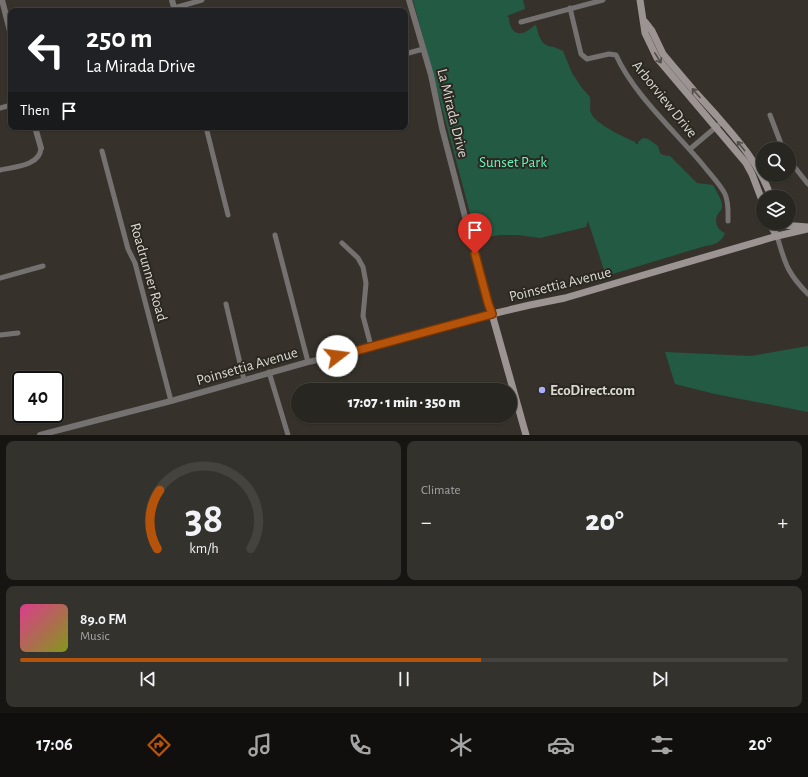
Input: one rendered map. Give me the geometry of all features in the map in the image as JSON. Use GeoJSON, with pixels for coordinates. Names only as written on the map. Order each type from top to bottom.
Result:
{"type":"FeatureCollection","features":[{"type":"Feature","properties":{"kind":"main road"},"geometry":{"type":"LineString","coordinates":[[640,0],[645,33],[657,58],[746,163],[758,190]]}},
{"type":"Feature","properties":{"kind":"main road"},"geometry":{"type":"LineString","coordinates":[[644,22],[652,31],[663,54],[756,164]]}},
{"type":"Feature","properties":{"kind":"main road"},"geometry":{"type":"LineString","coordinates":[[796,227],[808,228]]}},
{"type":"Feature","properties":{"kind":"main road","name":"Poinsettia Avenue"},"geometry":{"type":"LineString","coordinates":[[492,314],[565,298],[808,228]]}},
{"type":"Feature","properties":{"kind":"main road"},"geometry":{"type":"LineString","coordinates":[[773,230],[777,236]]}},
{"type":"Feature","properties":{"kind":"main road"},"geometry":{"type":"LineString","coordinates":[[777,236],[778,230]]}},
{"type":"Feature","properties":{"kind":"main road"},"geometry":{"type":"LineString","coordinates":[[492,314],[526,435]]}},
{"type":"Feature","properties":{"kind":"street"},"geometry":{"type":"LineString","coordinates":[[2,0],[8,24]]}},
{"type":"Feature","properties":{"kind":"street"},"geometry":{"type":"LineString","coordinates":[[177,8],[202,0]]}},
{"type":"Feature","properties":{"kind":"street","name":"La Mirada Drive"},"geometry":{"type":"LineString","coordinates":[[409,0],[430,75],[469,232]]}},
{"type":"Feature","properties":{"kind":"street"},"geometry":{"type":"LineString","coordinates":[[521,22],[603,0]]}},
{"type":"Feature","properties":{"kind":"street","name":"Arborview Drive"},"geometry":{"type":"LineString","coordinates":[[570,8],[581,54],[587,59],[609,54],[616,55],[621,66],[638,91],[718,184],[725,195],[729,206],[728,221]]}},
{"type":"Feature","properties":{"kind":"street"},"geometry":{"type":"LineString","coordinates":[[408,53],[423,49]]}},
{"type":"Feature","properties":{"kind":"street"},"geometry":{"type":"LineString","coordinates":[[770,115],[780,142]]}},
{"type":"Feature","properties":{"kind":"street","name":"Arborview Drive"},"geometry":{"type":"LineString","coordinates":[[690,150],[714,127],[722,122]]}},
{"type":"Feature","properties":{"kind":"street"},"geometry":{"type":"LineString","coordinates":[[0,170],[33,162],[37,158],[40,148],[37,130]]}},
{"type":"Feature","properties":{"kind":"street"},"geometry":{"type":"LineString","coordinates":[[207,130],[228,216]]}},
{"type":"Feature","properties":{"kind":"street","name":"Roadrunner Road"},"geometry":{"type":"LineString","coordinates":[[102,151],[128,249],[135,263],[171,400]]}},
{"type":"Feature","properties":{"kind":"street"},"geometry":{"type":"LineString","coordinates":[[796,169],[808,184]]}},
{"type":"Feature","properties":{"kind":"street"},"geometry":{"type":"LineString","coordinates":[[274,235],[308,362]]}},
{"type":"Feature","properties":{"kind":"street"},"geometry":{"type":"LineString","coordinates":[[777,236],[786,266],[794,280],[808,294]]}},
{"type":"Feature","properties":{"kind":"street"},"geometry":{"type":"LineString","coordinates":[[342,243],[358,258],[363,267],[366,283],[363,316],[371,346]]}},
{"type":"Feature","properties":{"kind":"street"},"geometry":{"type":"LineString","coordinates":[[475,254],[492,314]]}},
{"type":"Feature","properties":{"kind":"street"},"geometry":{"type":"LineString","coordinates":[[0,278],[43,266]]}},
{"type":"Feature","properties":{"kind":"street"},"geometry":{"type":"LineString","coordinates":[[226,304],[244,380]]}},
{"type":"Feature","properties":{"kind":"street","name":"Poinsettia Avenue"},"geometry":{"type":"LineString","coordinates":[[40,435],[269,372],[492,314]]}},
{"type":"Feature","properties":{"kind":"street"},"geometry":{"type":"LineString","coordinates":[[0,335],[18,333]]}},
{"type":"Feature","properties":{"kind":"street"},"geometry":{"type":"LineString","coordinates":[[269,372],[288,435]]}},
{"type":"Feature","properties":{"kind":"green space","name":"Sunset Park"},"geometry":{"type":"Polygon","coordinates":[[[413,0],[523,0],[525,9],[507,16],[509,18],[511,28],[518,33],[521,33],[536,25],[543,43],[563,51],[572,73],[590,97],[590,111],[598,121],[617,134],[635,142],[636,144],[638,144],[638,142],[643,138],[648,139],[658,146],[660,153],[670,156],[697,183],[713,185],[722,203],[722,209],[718,214],[716,223],[718,228],[725,233],[722,239],[712,245],[606,276],[588,221],[586,227],[540,238],[518,235],[500,235],[477,239],[413,0]]]}},
{"type":"Feature","properties":{"kind":"green space"},"geometry":{"type":"Polygon","coordinates":[[[808,346],[808,412],[715,394],[675,384],[665,352],[751,356],[808,346]]]}},
{"type":"Feature","properties":{"kind":"place","name":"EcoDirect.com"},"geometry":{"type":"Point","coordinates":[542,390]}},
{"type":"Feature","properties":{"kind":"route"},"geometry":{"type":"LineString","coordinates":[[337,356],[492,314],[475,254]]}}]}
